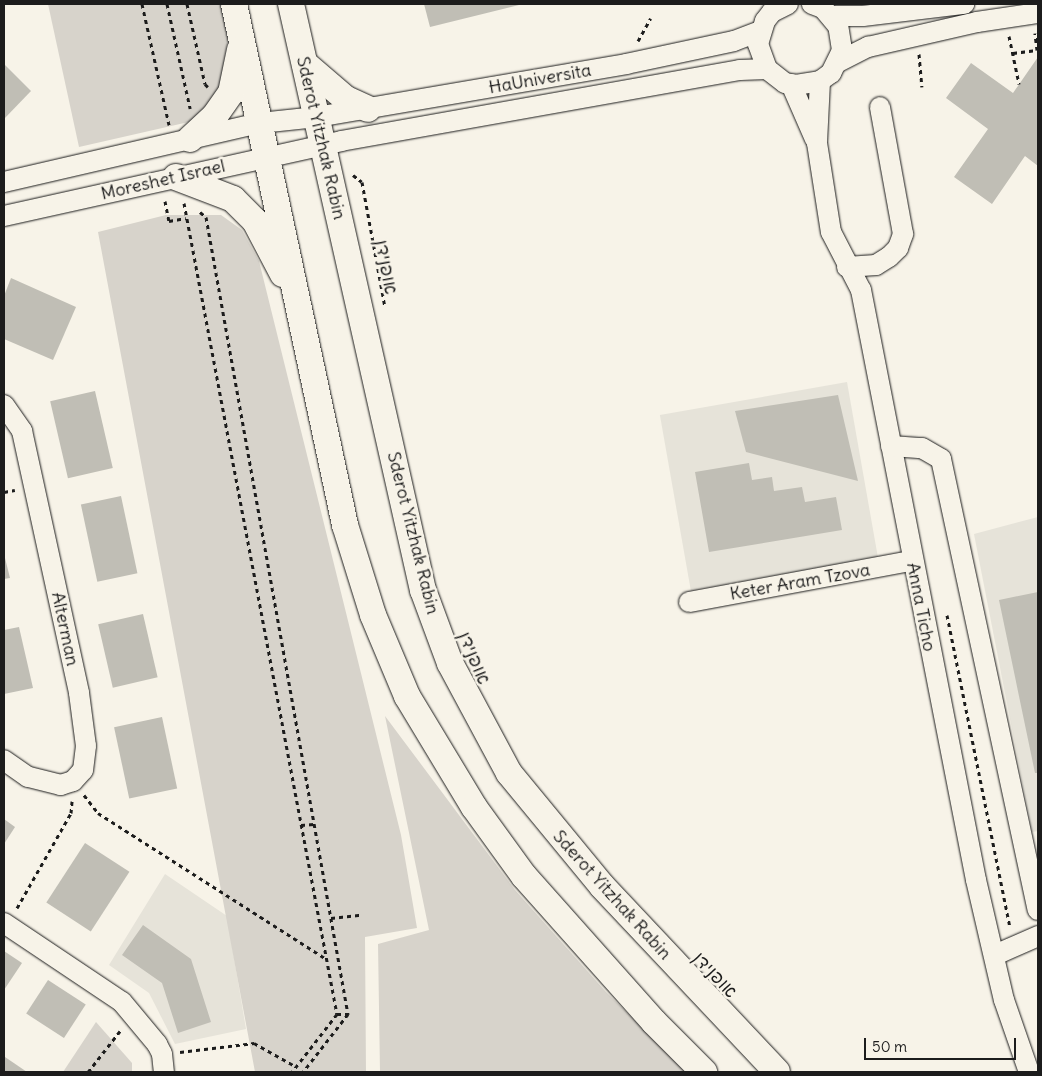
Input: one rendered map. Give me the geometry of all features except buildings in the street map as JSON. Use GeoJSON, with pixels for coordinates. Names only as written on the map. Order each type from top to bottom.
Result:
{"type":"FeatureCollection","features":[{"type":"Feature","properties":{"kind":"main road"},"geometry":{"type":"LineString","coordinates":[[234,4],[345,525],[373,615],[407,696],[474,807],[524,876],[654,1022],[704,1072]]}},
{"type":"Feature","properties":{"kind":"main road","name":"Sderot Yitzhak Rabin"},"geometry":{"type":"LineString","coordinates":[[291,4],[317,118],[332,159],[423,590],[450,663],[509,773],[533,804],[608,893],[778,1072]]}},
{"type":"Feature","properties":{"kind":"main road"},"geometry":{"type":"LineString","coordinates":[[178,129],[214,117],[231,93],[242,42]]}},
{"type":"Feature","properties":{"kind":"main road"},"geometry":{"type":"LineString","coordinates":[[304,64],[346,99],[368,109]]}},
{"type":"Feature","properties":{"kind":"main road"},"geometry":{"type":"LineString","coordinates":[[173,185],[233,199],[255,221],[298,301]]}},
{"type":"Feature","properties":{"kind":"street"},"geometry":{"type":"LineString","coordinates":[[788,4],[772,12],[760,31],[758,44],[767,69],[791,84],[808,85],[820,81],[838,62],[868,47],[1032,10]]}},
{"type":"Feature","properties":{"kind":"street"},"geometry":{"type":"LineString","coordinates":[[812,4],[831,16],[842,38],[838,62]]}},
{"type":"Feature","properties":{"kind":"street"},"geometry":{"type":"LineString","coordinates":[[831,16],[863,16],[957,4]]}},
{"type":"Feature","properties":{"kind":"street"},"geometry":{"type":"LineString","coordinates":[[977,22],[993,4]]}},
{"type":"Feature","properties":{"kind":"street","name":"HaUniversita"},"geometry":{"type":"LineString","coordinates":[[317,118],[626,64],[734,41],[760,31]]}},
{"type":"Feature","properties":{"kind":"street","name":"HaUniversita"},"geometry":{"type":"LineString","coordinates":[[332,159],[740,70],[767,69]]}},
{"type":"Feature","properties":{"kind":"street","name":"Anna Ticho"},"geometry":{"type":"LineString","coordinates":[[820,81],[817,143],[831,232],[846,267],[861,290],[912,561],[1004,1000],[1029,1072]]}},
{"type":"Feature","properties":{"kind":"street","name":"Anna Ticho"},"geometry":{"type":"LineString","coordinates":[[791,84],[817,143]]}},
{"type":"Feature","properties":{"kind":"street"},"geometry":{"type":"LineString","coordinates":[[846,267],[876,265],[889,257],[898,248],[903,234],[880,107]]}},
{"type":"Feature","properties":{"kind":"street","name":"Moreshet Israel"},"geometry":{"type":"LineString","coordinates":[[4,182],[178,129],[317,118]]}},
{"type":"Feature","properties":{"kind":"street","name":"Moreshet Israel"},"geometry":{"type":"LineString","coordinates":[[4,216],[173,185],[267,157],[332,159]]}},
{"type":"Feature","properties":{"kind":"street","name":"Alterman"},"geometry":{"type":"LineString","coordinates":[[4,405],[22,431],[79,693],[86,746],[83,770],[73,781]]}},
{"type":"Feature","properties":{"kind":"street"},"geometry":{"type":"LineString","coordinates":[[890,446],[922,448],[941,459],[1038,910]]}},
{"type":"Feature","properties":{"kind":"street","name":"Keter Aram Tzova"},"geometry":{"type":"LineString","coordinates":[[689,602],[912,561]]}},
{"type":"Feature","properties":{"kind":"street"},"geometry":{"type":"LineString","coordinates":[[4,760],[28,777],[47,784],[61,785],[73,781]]}},
{"type":"Feature","properties":{"kind":"street"},"geometry":{"type":"LineString","coordinates":[[6,924],[122,1002],[133,1015],[163,1063]]}},
{"type":"Feature","properties":{"kind":"street"},"geometry":{"type":"LineString","coordinates":[[995,955],[1015,948],[1038,936]]}},
{"type":"Feature","properties":{"kind":"path"},"geometry":{"type":"LineString","coordinates":[[142,4],[178,129]]}},
{"type":"Feature","properties":{"kind":"path"},"geometry":{"type":"LineString","coordinates":[[167,4],[190,111]]}},
{"type":"Feature","properties":{"kind":"path"},"geometry":{"type":"LineString","coordinates":[[1012,53],[1037,50],[1032,10]]}},
{"type":"Feature","properties":{"kind":"path"},"geometry":{"type":"LineString","coordinates":[[918,36],[922,87]]}},
{"type":"Feature","properties":{"kind":"path"},"geometry":{"type":"LineString","coordinates":[[1011,47],[1019,84]]}},
{"type":"Feature","properties":{"kind":"path"},"geometry":{"type":"LineString","coordinates":[[332,159],[355,184]]}},
{"type":"Feature","properties":{"kind":"path"},"geometry":{"type":"LineString","coordinates":[[332,159],[362,182],[387,317]]}},
{"type":"Feature","properties":{"kind":"path"},"geometry":{"type":"LineString","coordinates":[[173,185],[188,202]]}},
{"type":"Feature","properties":{"kind":"path"},"geometry":{"type":"LineString","coordinates":[[173,185],[169,221],[186,218]]}},
{"type":"Feature","properties":{"kind":"path"},"geometry":{"type":"LineString","coordinates":[[173,185],[186,218],[338,1014]]}},
{"type":"Feature","properties":{"kind":"path"},"geometry":{"type":"LineString","coordinates":[[194,208],[206,217],[348,1014],[303,1072]]}},
{"type":"Feature","properties":{"kind":"path","name":"אופנידן"},"geometry":{"type":"LineString","coordinates":[[365,232],[380,309]]}},
{"type":"Feature","properties":{"kind":"path"},"geometry":{"type":"LineString","coordinates":[[946,610],[1015,948]]}},
{"type":"Feature","properties":{"kind":"path"},"geometry":{"type":"LineString","coordinates":[[73,781],[98,813],[326,959]]}},
{"type":"Feature","properties":{"kind":"path"},"geometry":{"type":"LineString","coordinates":[[6,924],[71,813],[73,781]]}},
{"type":"Feature","properties":{"kind":"path"},"geometry":{"type":"LineString","coordinates":[[301,825],[314,824]]}},
{"type":"Feature","properties":{"kind":"path"},"geometry":{"type":"LineString","coordinates":[[331,918],[361,915]]}},
{"type":"Feature","properties":{"kind":"path"},"geometry":{"type":"LineString","coordinates":[[338,1014],[348,1014]]}},
{"type":"Feature","properties":{"kind":"path"},"geometry":{"type":"LineString","coordinates":[[292,1072],[338,1014]]}},
{"type":"Feature","properties":{"kind":"path"},"geometry":{"type":"LineString","coordinates":[[88,1072],[133,1015]]}},
{"type":"Feature","properties":{"kind":"path"},"geometry":{"type":"LineString","coordinates":[[163,1063],[254,1043],[295,1066]]}},
{"type":"Feature","properties":{"kind":"shaded area"},"geometry":{"type":"Polygon","coordinates":[[[48,4],[221,4],[228,38],[219,94],[193,121],[79,147],[48,4]]]}},
{"type":"Feature","properties":{"kind":"shaded area"},"geometry":{"type":"Polygon","coordinates":[[[166,215],[221,215],[242,230],[259,261],[401,835],[417,928],[365,937],[366,1072],[255,1072],[98,232],[166,215]]]}},
{"type":"Feature","properties":{"kind":"shaded area"},"geometry":{"type":"Polygon","coordinates":[[[847,382],[878,558],[691,591],[660,415],[847,382]]]}},
{"type":"Feature","properties":{"kind":"shaded area"},"geometry":{"type":"Polygon","coordinates":[[[1038,517],[1038,831],[1032,832],[974,534],[1038,517]]]}},
{"type":"Feature","properties":{"kind":"shaded area"},"geometry":{"type":"Polygon","coordinates":[[[385,716],[515,890],[606,992],[687,1072],[380,1072],[378,944],[429,930],[385,716]]]}},
{"type":"Feature","properties":{"kind":"shaded area"},"geometry":{"type":"Polygon","coordinates":[[[165,874],[227,916],[246,1029],[175,1044],[149,993],[109,965],[165,874]]]}},
{"type":"Feature","properties":{"kind":"shaded area"},"geometry":{"type":"Polygon","coordinates":[[[96,1022],[132,1063],[132,1072],[63,1072],[96,1022]]]}}]}
